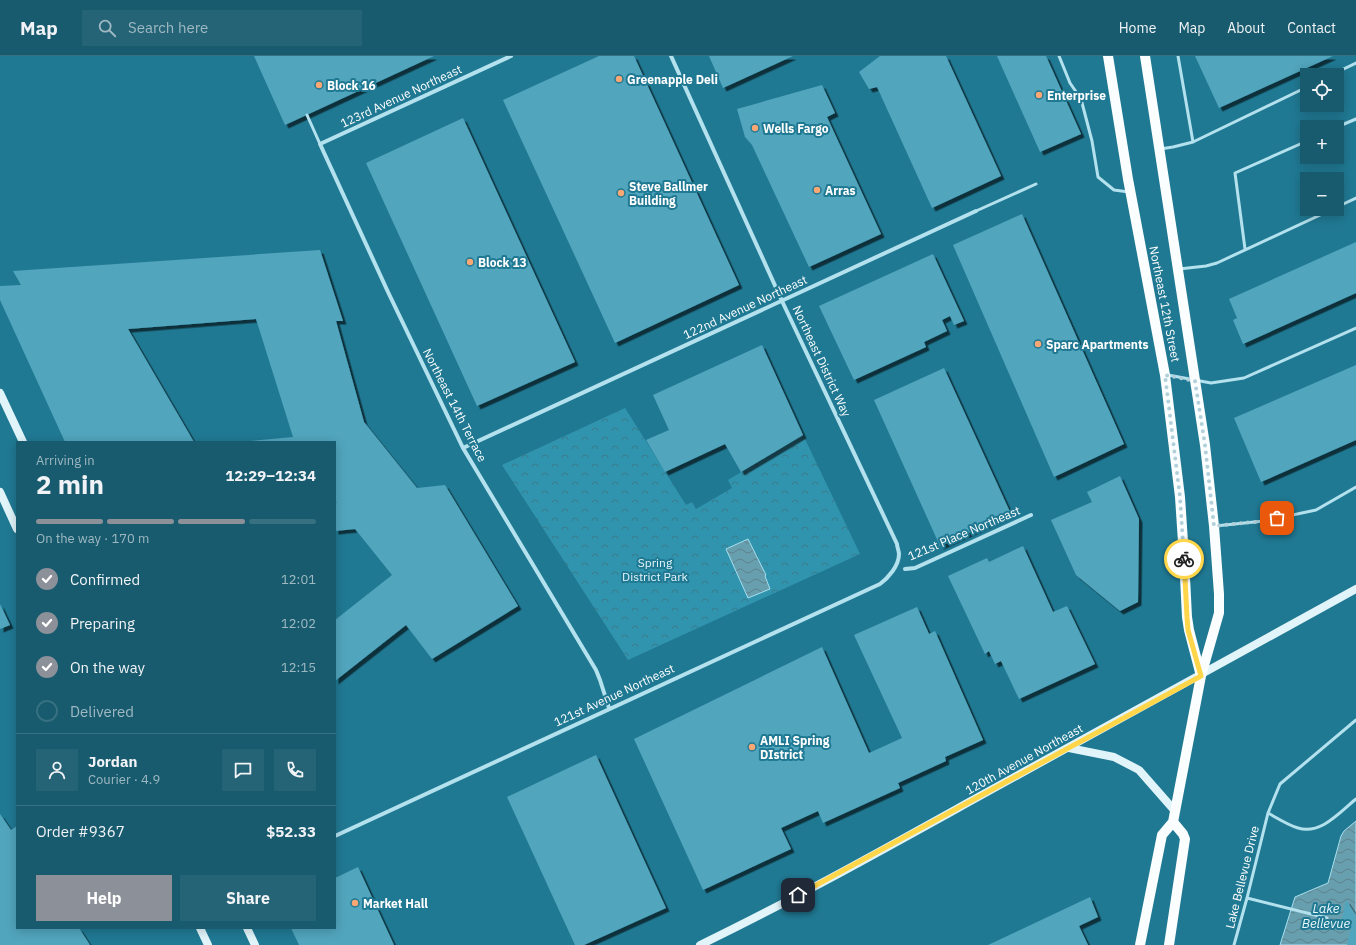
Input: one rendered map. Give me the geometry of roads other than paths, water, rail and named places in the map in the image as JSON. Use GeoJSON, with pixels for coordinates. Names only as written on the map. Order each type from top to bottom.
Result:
{"type":"FeatureCollection","features":[{"type":"Feature","properties":{"kind":"main road","name":"Northeast 12th Street"},"geometry":{"type":"LineString","coordinates":[[1108,56],[1131,192],[1165,375],[1180,497],[1188,630],[1201,676]]}},
{"type":"Feature","properties":{"kind":"main road","name":"Northeast 12th Street"},"geometry":{"type":"LineString","coordinates":[[1140,945],[1162,835],[1173,822],[1201,676],[1219,613],[1214,526],[1205,445],[1145,56]]}},
{"type":"Feature","properties":{"kind":"main road"},"geometry":{"type":"LineString","coordinates":[[1169,945],[1185,839],[1183,834],[1173,822]]}},
{"type":"Feature","properties":{"kind":"street","name":"123rd Avenue Northeast"},"geometry":{"type":"LineString","coordinates":[[320,144],[512,56]]}},
{"type":"Feature","properties":{"kind":"street","name":"Northeast District Way"},"geometry":{"type":"LineString","coordinates":[[671,56],[782,301],[897,544],[899,555],[895,566]]}},
{"type":"Feature","properties":{"kind":"street","name":"Northeast 14th Terrace"},"geometry":{"type":"LineString","coordinates":[[320,144],[388,292],[463,448],[596,670],[609,708]]}},
{"type":"Feature","properties":{"kind":"street","name":"122nd Avenue Northeast"},"geometry":{"type":"LineString","coordinates":[[463,448],[976,211]]}},
{"type":"Feature","properties":{"kind":"street"},"geometry":{"type":"LineString","coordinates":[[0,393],[23,441]]}},
{"type":"Feature","properties":{"kind":"street"},"geometry":{"type":"LineString","coordinates":[[0,492],[16,527]]}},
{"type":"Feature","properties":{"kind":"street","name":"121st Place Northeast"},"geometry":{"type":"LineString","coordinates":[[905,569],[915,568],[1031,515]]}},
{"type":"Feature","properties":{"kind":"street","name":"121st Avenue Northeast"},"geometry":{"type":"LineString","coordinates":[[336,836],[880,584],[889,577],[895,566]]}},
{"type":"Feature","properties":{"kind":"street","name":"120th Avenue Northeast"},"geometry":{"type":"LineString","coordinates":[[700,945],[756,918],[1201,676],[1356,589]]}},
{"type":"Feature","properties":{"kind":"street"},"geometry":{"type":"LineString","coordinates":[[1069,748],[1114,758],[1139,770],[1176,810]]}},
{"type":"Feature","properties":{"kind":"street"},"geometry":{"type":"LineString","coordinates":[[200,929],[208,945]]}},
{"type":"Feature","properties":{"kind":"street"},"geometry":{"type":"LineString","coordinates":[[248,929],[255,945]]}},
{"type":"Feature","properties":{"kind":"lane"},"geometry":{"type":"LineString","coordinates":[[1060,56],[1070,83],[1081,100],[1092,141],[1098,177],[1114,190],[1131,192]]}},
{"type":"Feature","properties":{"kind":"lane"},"geometry":{"type":"LineString","coordinates":[[1178,56],[1193,142]]}},
{"type":"Feature","properties":{"kind":"lane"},"geometry":{"type":"LineString","coordinates":[[1344,69],[1356,63]]}},
{"type":"Feature","properties":{"kind":"lane"},"geometry":{"type":"LineString","coordinates":[[1160,149],[1193,142],[1300,89]]}},
{"type":"Feature","properties":{"kind":"lane"},"geometry":{"type":"LineString","coordinates":[[307,115],[320,144]]}},
{"type":"Feature","properties":{"kind":"lane"},"geometry":{"type":"LineString","coordinates":[[1344,124],[1356,119]]}},
{"type":"Feature","properties":{"kind":"lane"},"geometry":{"type":"LineString","coordinates":[[1246,249],[1235,173],[1300,144]]}},
{"type":"Feature","properties":{"kind":"lane","name":"122nd Avenue Northeast"},"geometry":{"type":"LineString","coordinates":[[976,211],[1036,184]]}},
{"type":"Feature","properties":{"kind":"lane"},"geometry":{"type":"LineString","coordinates":[[1344,204],[1356,198]]}},
{"type":"Feature","properties":{"kind":"lane"},"geometry":{"type":"LineString","coordinates":[[1177,270],[1212,264],[1318,216]]}},
{"type":"Feature","properties":{"kind":"lane"},"geometry":{"type":"LineString","coordinates":[[1165,375],[1211,383],[1244,378],[1356,328]]}},
{"type":"Feature","properties":{"kind":"lane"},"geometry":{"type":"LineString","coordinates":[[1214,526],[1264,521],[1316,510],[1356,487]]}},
{"type":"Feature","properties":{"kind":"lane","name":"Lake Bellevue Drive"},"geometry":{"type":"LineString","coordinates":[[1234,945],[1268,813],[1280,784],[1356,720]]}},
{"type":"Feature","properties":{"kind":"lane","name":"Lake Bellevue Drive"},"geometry":{"type":"LineString","coordinates":[[1268,813],[1298,828],[1311,830],[1325,824],[1356,799]]}},
{"type":"Feature","properties":{"kind":"lane"},"geometry":{"type":"LineString","coordinates":[[1247,898],[1327,918]]}},
{"type":"Feature","properties":{"kind":"water"},"geometry":{"type":"Polygon","coordinates":[[[748,539],[766,575],[765,576],[770,589],[748,598],[726,549],[748,539]]]}},
{"type":"Feature","properties":{"kind":"water","name":"Lake Bellevue"},"geometry":{"type":"Polygon","coordinates":[[[1356,821],[1356,945],[1280,945],[1295,897],[1328,883],[1341,836],[1344,831],[1356,821]]]}},
{"type":"Feature","properties":{"kind":"place","name":"Greenapple Deli"},"geometry":{"type":"Point","coordinates":[619,79]}},
{"type":"Feature","properties":{"kind":"place","name":"Block 16"},"geometry":{"type":"Point","coordinates":[319,85]}},
{"type":"Feature","properties":{"kind":"place","name":"Enterprise"},"geometry":{"type":"Point","coordinates":[1039,95]}},
{"type":"Feature","properties":{"kind":"place","name":"Wells Fargo"},"geometry":{"type":"Point","coordinates":[755,128]}},
{"type":"Feature","properties":{"kind":"place","name":"Arras"},"geometry":{"type":"Point","coordinates":[817,190]}},
{"type":"Feature","properties":{"kind":"place","name":"Steve Ballmer Building"},"geometry":{"type":"Point","coordinates":[621,193]}},
{"type":"Feature","properties":{"kind":"place","name":"Block 13"},"geometry":{"type":"Point","coordinates":[470,262]}},
{"type":"Feature","properties":{"kind":"place","name":"Sparc Apartments"},"geometry":{"type":"Point","coordinates":[1038,344]}},
{"type":"Feature","properties":{"kind":"place","name":"AMLI Spring DIstrict"},"geometry":{"type":"Point","coordinates":[752,747]}},
{"type":"Feature","properties":{"kind":"place","name":"Market Hall"},"geometry":{"type":"Point","coordinates":[355,903]}},
{"type":"Feature","properties":{"kind":"park label","name":"Spring District Park"},"geometry":{"type":"Point","coordinates":[655,569]}}]}
